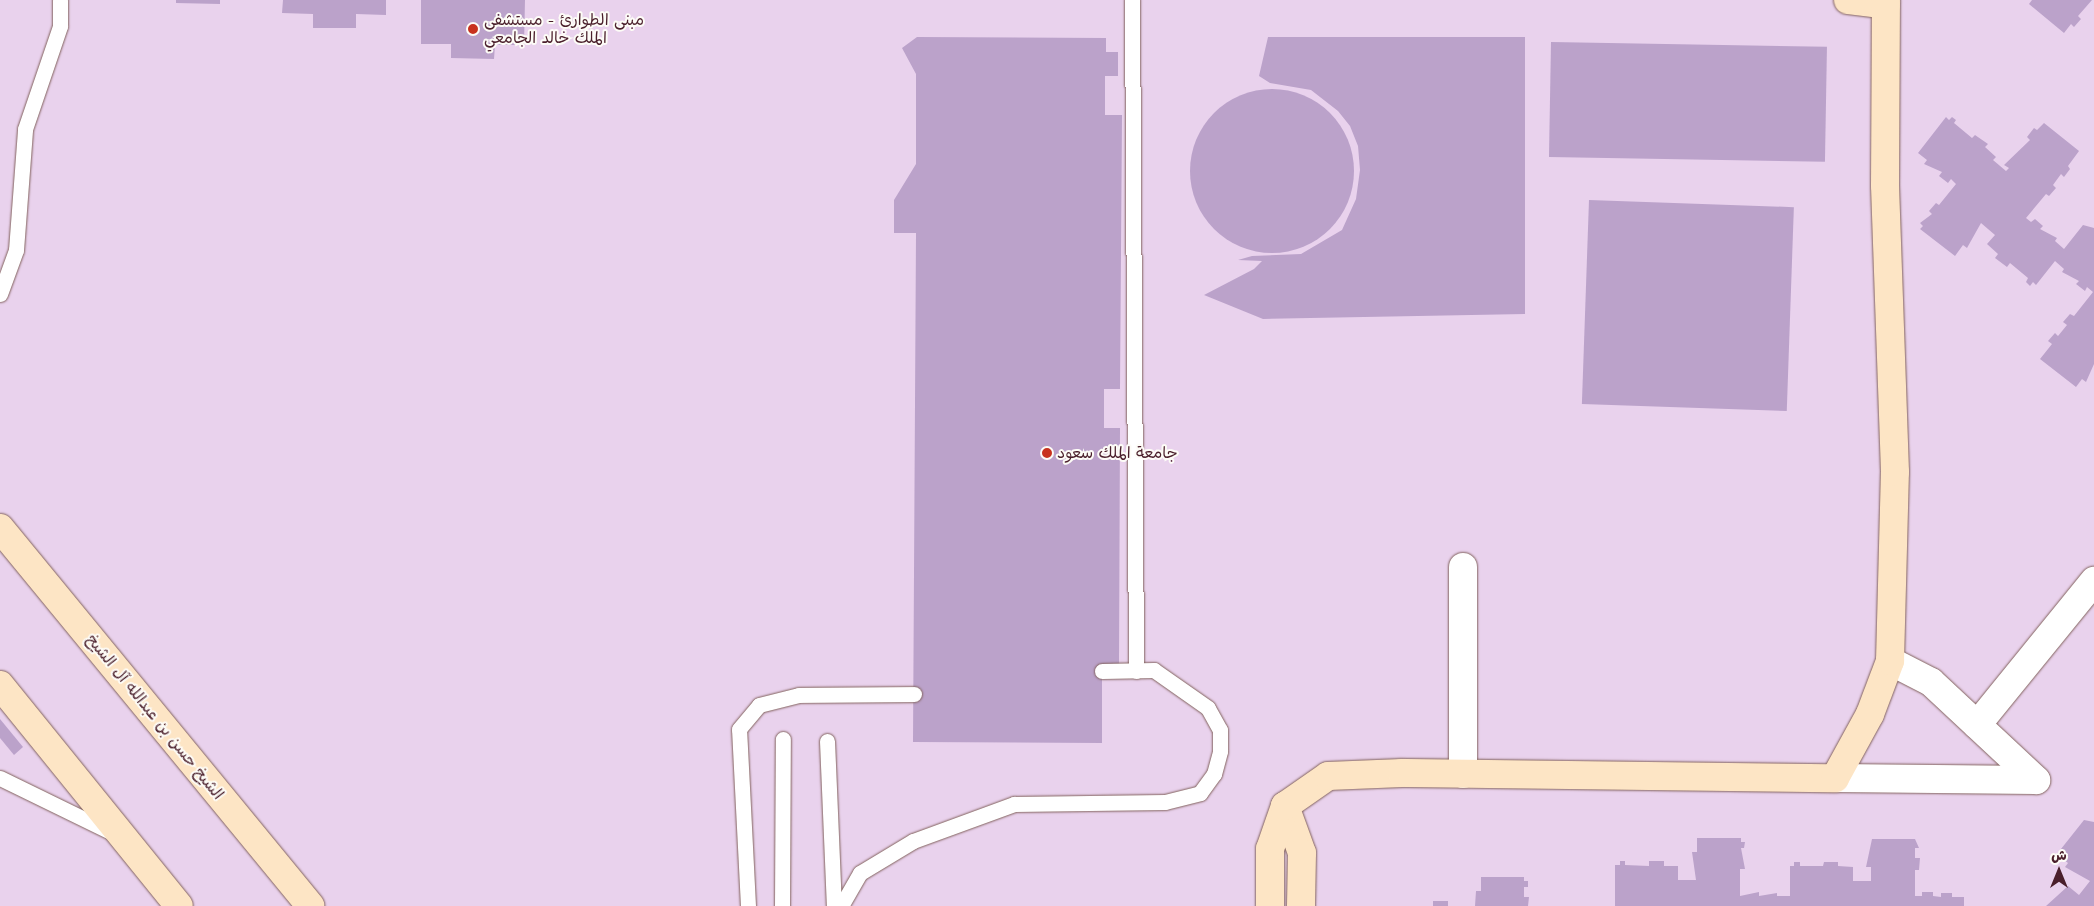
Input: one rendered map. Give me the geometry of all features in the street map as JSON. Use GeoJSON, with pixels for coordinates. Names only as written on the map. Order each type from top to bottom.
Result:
{"type":"FeatureCollection","features":[{"type":"Feature","properties":{"kind":"street"},"geometry":{"type":"LineString","coordinates":[[1835,778],[1870,714],[1890,661],[1895,472],[1885,185],[1886,2],[1848,0]]}},
{"type":"Feature","properties":{"kind":"street","name":"الشيخ حسن بن عبدالله آل الشيخ"},"geometry":{"type":"LineString","coordinates":[[0,528],[311,906]]}},
{"type":"Feature","properties":{"kind":"street"},"geometry":{"type":"LineString","coordinates":[[1463,567],[1463,774]]}},
{"type":"Feature","properties":{"kind":"street"},"geometry":{"type":"LineString","coordinates":[[1977,725],[2094,581]]}},
{"type":"Feature","properties":{"kind":"street"},"geometry":{"type":"LineString","coordinates":[[1270,906],[1270,849],[1285,806],[1328,776],[1463,774],[2036,780],[1932,682],[1890,661]]}},
{"type":"Feature","properties":{"kind":"street"},"geometry":{"type":"LineString","coordinates":[[0,685],[180,906]]}},
{"type":"Feature","properties":{"kind":"street"},"geometry":{"type":"LineString","coordinates":[[1285,806],[1302,853],[1301,906]]}},
{"type":"Feature","properties":{"kind":"lane"},"geometry":{"type":"LineString","coordinates":[[0,294],[16,250],[25,129],[60,26],[60,0]]}},
{"type":"Feature","properties":{"kind":"lane"},"geometry":{"type":"LineString","coordinates":[[1132,0],[1136,671]]}},
{"type":"Feature","properties":{"kind":"lane"},"geometry":{"type":"LineString","coordinates":[[841,906],[860,873],[913,841],[1014,804],[1165,802],[1200,793],[1214,774],[1220,751],[1220,730],[1208,708],[1186,690],[1154,670],[1102,671]]}},
{"type":"Feature","properties":{"kind":"lane"},"geometry":{"type":"LineString","coordinates":[[748,906],[738,729],[759,704],[799,695],[914,694]]}},
{"type":"Feature","properties":{"kind":"lane"},"geometry":{"type":"LineString","coordinates":[[782,906],[783,739]]}},
{"type":"Feature","properties":{"kind":"lane"},"geometry":{"type":"LineString","coordinates":[[827,741],[834,906]]}},
{"type":"Feature","properties":{"kind":"lane"},"geometry":{"type":"LineString","coordinates":[[0,778],[126,839]]}},
{"type":"Feature","properties":{"kind":"shaded area","name":"جامعة الملك سعود"},"geometry":{"type":"Polygon","coordinates":[[[0,0],[2094,0],[2094,906],[0,906],[0,0]]]}},
{"type":"Feature","properties":{"kind":"building"},"geometry":{"type":"Polygon","coordinates":[[[176,0],[220,0],[220,4],[176,3],[176,0]]]}},
{"type":"Feature","properties":{"kind":"building"},"geometry":{"type":"Polygon","coordinates":[[[283,0],[386,0],[386,15],[356,14],[356,28],[313,28],[313,14],[282,13],[283,0]]]}},
{"type":"Feature","properties":{"kind":"building","name":"مبنى الطوارئ - مستشفى الملك خالد الجامعي"},"geometry":{"type":"Polygon","coordinates":[[[421,0],[525,0],[524,45],[495,45],[494,59],[451,58],[451,44],[421,44],[421,0]]]}},
{"type":"Feature","properties":{"kind":"building"},"geometry":{"type":"Polygon","coordinates":[[[2032,0],[2092,0],[2078,16],[2081,19],[2074,27],[2071,24],[2064,33],[2029,4],[2032,0]]]}},
{"type":"Feature","properties":{"kind":"building"},"geometry":{"type":"Polygon","coordinates":[[[917,37],[1106,38],[1106,52],[1118,52],[1118,76],[1105,76],[1105,115],[1122,115],[1120,389],[1104,389],[1104,428],[1120,428],[1119,664],[1102,664],[1102,743],[913,742],[916,233],[894,233],[894,200],[916,164],[916,74],[902,48],[917,37]]]}},
{"type":"Feature","properties":{"kind":"building"},"geometry":{"type":"Polygon","coordinates":[[[1268,37],[1525,37],[1525,314],[1263,319],[1204,295],[1254,269],[1262,261],[1238,260],[1252,256],[1301,254],[1342,230],[1356,199],[1360,170],[1358,146],[1350,126],[1338,111],[1311,90],[1270,83],[1259,76],[1268,37]]]}},
{"type":"Feature","properties":{"kind":"building"},"geometry":{"type":"Polygon","coordinates":[[[1551,42],[1827,47],[1825,162],[1549,157],[1551,42]]]}},
{"type":"Feature","properties":{"kind":"building"},"geometry":{"type":"Polygon","coordinates":[[[1280,89],[1296,92],[1311,98],[1336,119],[1345,132],[1351,147],[1354,171],[1353,187],[1345,210],[1324,235],[1311,244],[1296,250],[1264,253],[1248,250],[1233,244],[1208,223],[1199,210],[1193,195],[1190,163],[1193,147],[1199,132],[1220,107],[1233,98],[1248,92],[1280,89]]]}},
{"type":"Feature","properties":{"kind":"building"},"geometry":{"type":"Polygon","coordinates":[[[1946,117],[1949,120],[1952,117],[1956,120],[1954,123],[1972,138],[1975,135],[1988,144],[1985,147],[1996,157],[1993,160],[2006,171],[2009,168],[2004,165],[2030,140],[2027,137],[2034,128],[2037,130],[2044,123],[2079,151],[2068,166],[2070,169],[2064,177],[2061,174],[2053,185],[2056,188],[2049,196],[2046,194],[2026,218],[2031,222],[2035,219],[2043,226],[2040,229],[2057,238],[2055,241],[2064,249],[2083,225],[2094,228],[2094,364],[2086,382],[2082,379],[2076,387],[2040,359],[2052,344],[2048,341],[2055,333],[2058,336],[2067,325],[2063,322],[2070,314],[2074,316],[2093,292],[2087,287],[2085,291],[2076,284],[2079,281],[2062,272],[2064,269],[2055,261],[2036,285],[2033,282],[2030,286],[2026,282],[2028,278],[2010,263],[2007,267],[1995,258],[1998,254],[1987,244],[1995,235],[1981,223],[1967,248],[1963,245],[1955,256],[1920,229],[1923,226],[1920,223],[1932,214],[1929,211],[1936,203],[1939,205],[1956,184],[1951,179],[1948,183],[1939,176],[1942,172],[1924,164],[1927,160],[1918,153],[1946,117]]]}},
{"type":"Feature","properties":{"kind":"building"},"geometry":{"type":"Polygon","coordinates":[[[1589,200],[1794,207],[1787,411],[1582,404],[1589,200]]]}},
{"type":"Feature","properties":{"kind":"building"},"geometry":{"type":"Polygon","coordinates":[[[0,719],[23,747],[14,755],[0,738],[0,719]]]}},
{"type":"Feature","properties":{"kind":"building"},"geometry":{"type":"Polygon","coordinates":[[[2084,820],[2094,822],[2094,906],[2046,906],[2068,886],[2079,895],[2090,881],[2065,867],[2068,863],[2057,854],[2084,820]]]}},
{"type":"Feature","properties":{"kind":"building"},"geometry":{"type":"Polygon","coordinates":[[[1697,838],[1741,838],[1741,842],[1745,842],[1744,848],[1741,848],[1745,869],[1740,869],[1740,896],[1759,892],[1759,896],[1777,893],[1777,896],[1790,896],[1790,866],[1794,866],[1794,862],[1800,862],[1800,866],[1823,866],[1824,862],[1838,862],[1838,866],[1853,867],[1853,881],[1871,881],[1871,867],[1866,867],[1872,839],[1915,839],[1919,848],[1915,848],[1915,858],[1920,858],[1919,870],[1915,870],[1915,896],[1922,896],[1922,892],[1933,892],[1933,896],[1941,897],[1941,893],[1952,893],[1952,897],[1964,897],[1964,906],[1615,906],[1615,865],[1620,865],[1620,861],[1625,861],[1625,865],[1649,866],[1649,861],[1664,861],[1664,866],[1678,866],[1678,880],[1696,880],[1692,852],[1697,852],[1697,838]]]}},
{"type":"Feature","properties":{"kind":"building"},"geometry":{"type":"Polygon","coordinates":[[[1481,877],[1524,877],[1524,881],[1528,881],[1528,887],[1524,887],[1524,897],[1529,897],[1528,906],[1475,906],[1476,891],[1481,891],[1481,877]]]}},
{"type":"Feature","properties":{"kind":"building"},"geometry":{"type":"Polygon","coordinates":[[[1433,901],[1448,901],[1448,906],[1433,906],[1433,901]]]}},
{"type":"Feature","properties":{"kind":"place","name":"مبنى الطوارئ - مستشفى الملك خالد الجامعي"},"geometry":{"type":"Point","coordinates":[473,29]}},
{"type":"Feature","properties":{"kind":"place","name":"جامعة الملك سعود"},"geometry":{"type":"Point","coordinates":[1047,453]}}]}
